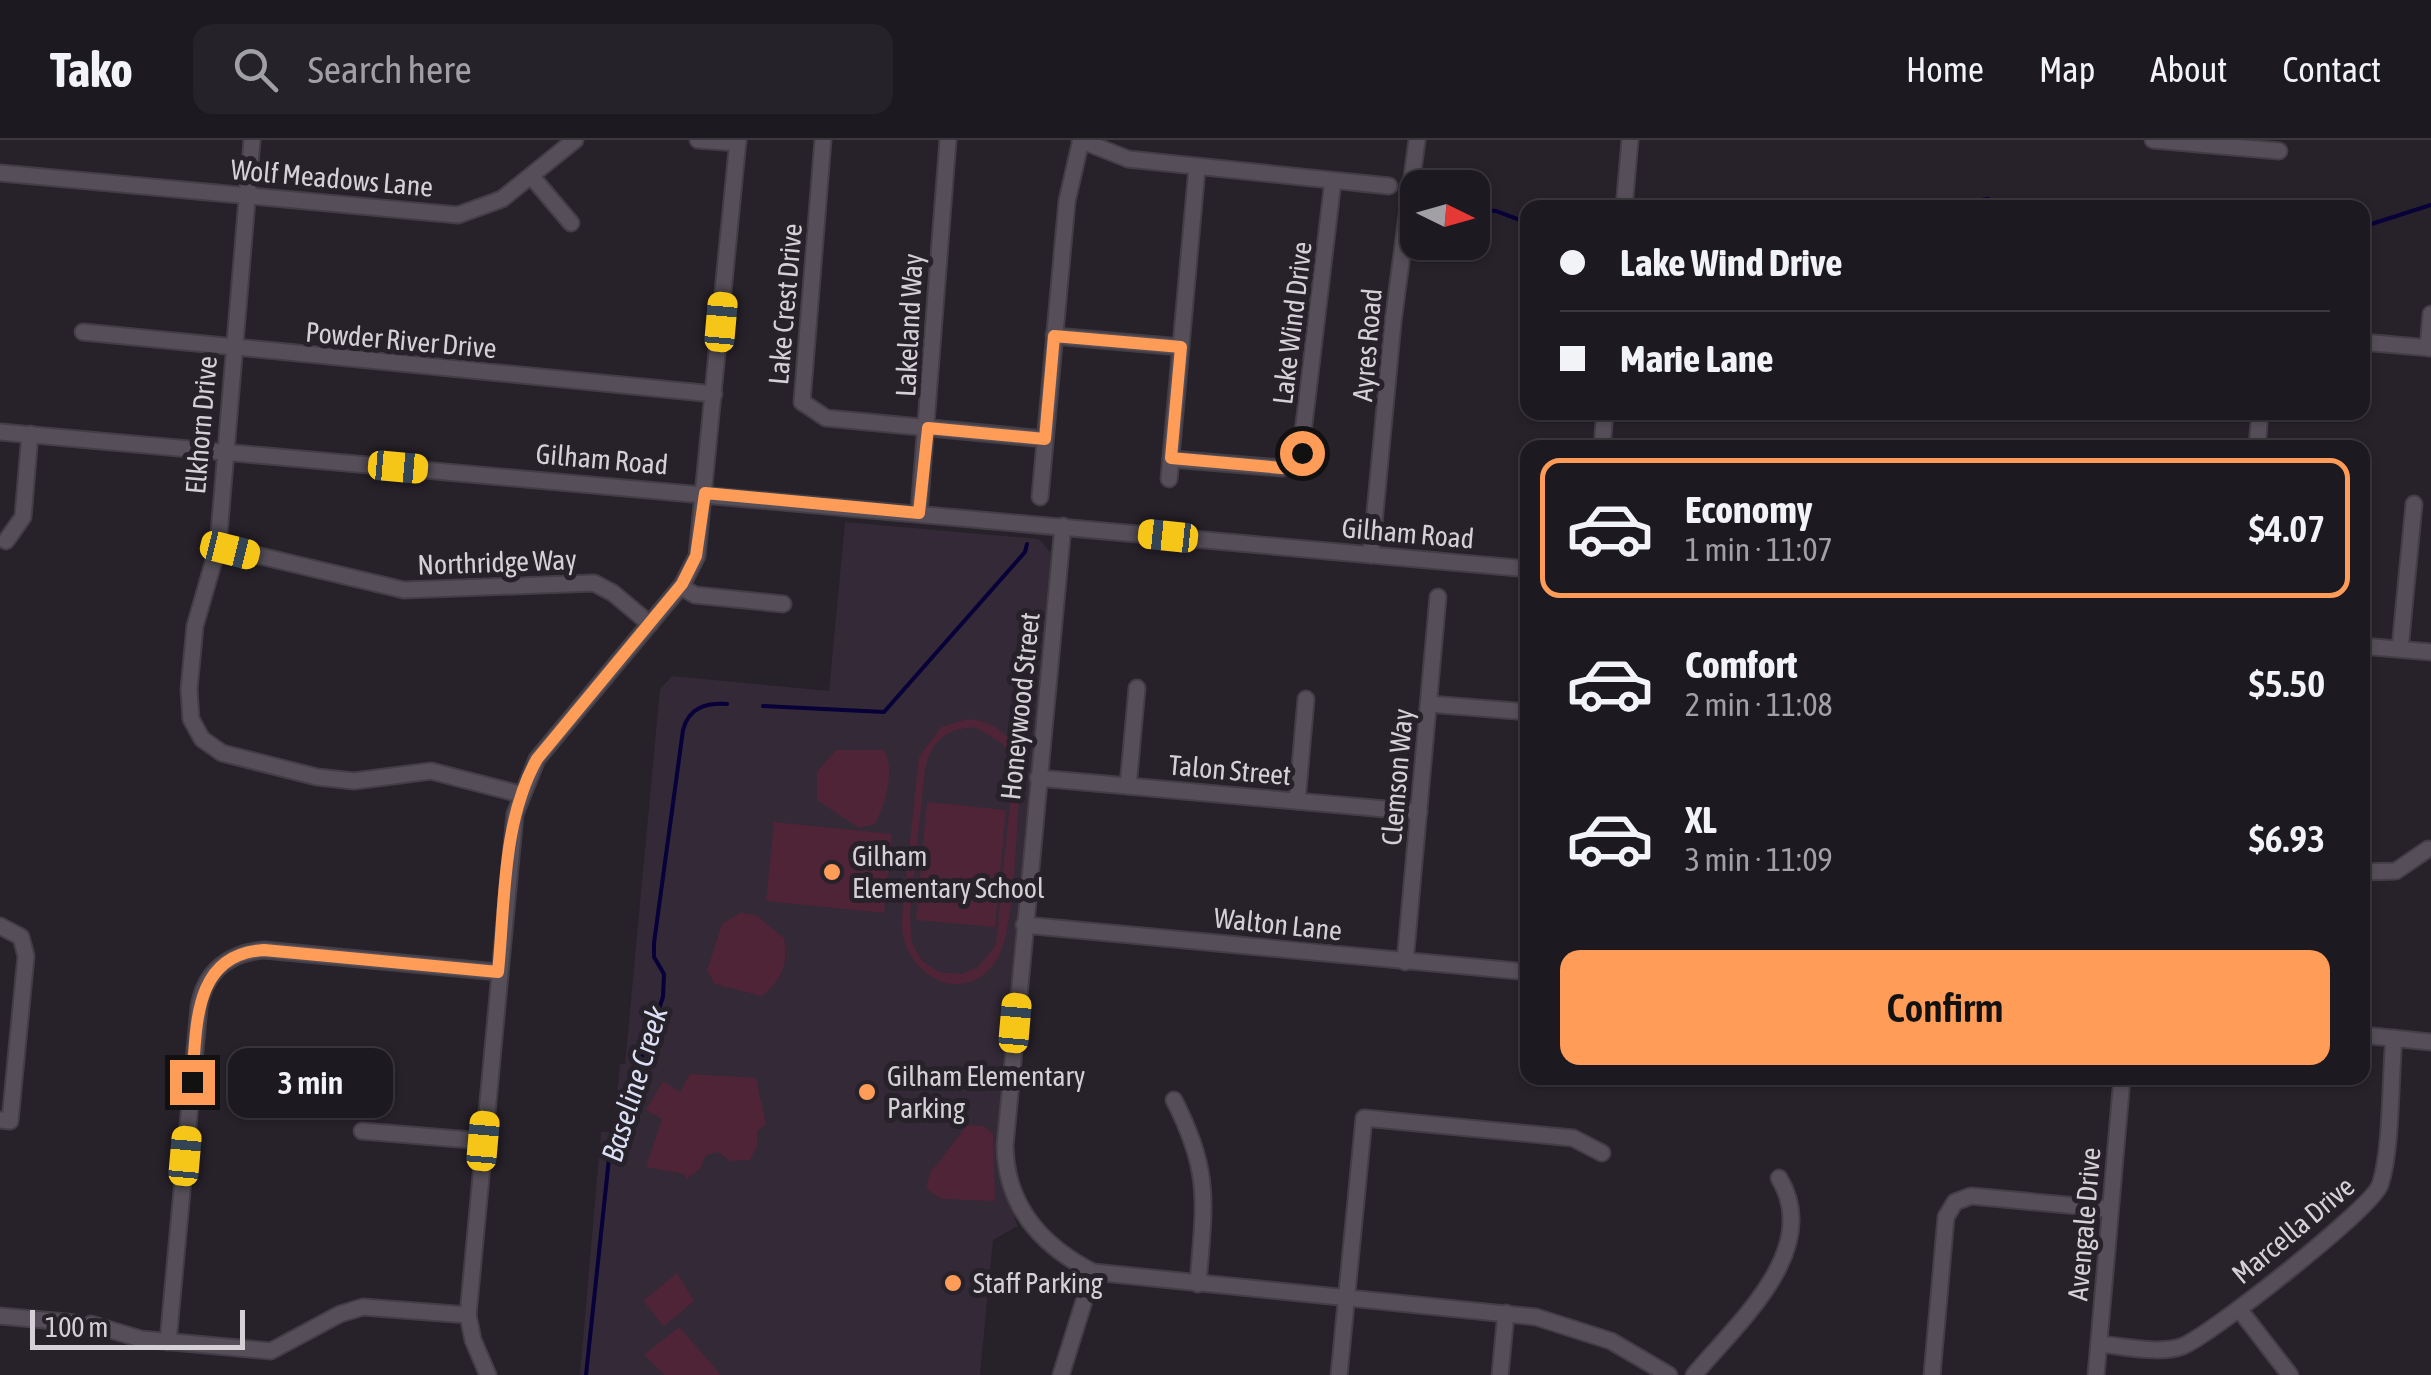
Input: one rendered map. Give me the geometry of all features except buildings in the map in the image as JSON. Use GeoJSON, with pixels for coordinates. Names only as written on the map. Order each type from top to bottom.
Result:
{"type":"FeatureCollection","features":[{"type":"Feature","properties":{"kind":"street","name":"Elkhorn Drive"},"geometry":{"type":"LineString","coordinates":[[252,140],[222,451],[218,546],[199,606],[190,668],[191,719],[197,743],[238,759],[329,780],[431,771],[520,794]]}},
{"type":"Feature","properties":{"kind":"street","name":"Wolf Meadows Lane"},"geometry":{"type":"LineString","coordinates":[[0,173],[458,215],[492,206],[575,140]]}},
{"type":"Feature","properties":{"kind":"street"},"geometry":{"type":"LineString","coordinates":[[488,1375],[472,1340],[468,1315],[498,972],[520,794],[537,759],[680,587],[696,556],[738,142],[698,140]]}},
{"type":"Feature","properties":{"kind":"street","name":"Lake Crest Drive"},"geometry":{"type":"LineString","coordinates":[[824,140],[802,402],[818,416],[1045,439]]}},
{"type":"Feature","properties":{"kind":"street","name":"Lakeland Way"},"geometry":{"type":"LineString","coordinates":[[919,513],[948,140]]}},
{"type":"Feature","properties":{"kind":"street"},"geometry":{"type":"LineString","coordinates":[[1040,497],[1066,201],[1081,140],[1110,155],[1197,168],[1389,186]]}},
{"type":"Feature","properties":{"kind":"street","name":"Ayres Road"},"geometry":{"type":"LineString","coordinates":[[1371,554],[1392,322],[1417,140]]}},
{"type":"Feature","properties":{"kind":"street"},"geometry":{"type":"LineString","coordinates":[[1625,200],[1630,140]]}},
{"type":"Feature","properties":{"kind":"street"},"geometry":{"type":"LineString","coordinates":[[2153,140],[2278,152]]}},
{"type":"Feature","properties":{"kind":"street"},"geometry":{"type":"LineString","coordinates":[[1169,479],[1197,168]]}},
{"type":"Feature","properties":{"kind":"street"},"geometry":{"type":"LineString","coordinates":[[532,177],[571,222]]}},
{"type":"Feature","properties":{"kind":"street","name":"Lake Wind Drive"},"geometry":{"type":"LineString","coordinates":[[1171,458],[1282,468],[1300,458],[1333,181]]}},
{"type":"Feature","properties":{"kind":"street"},"geometry":{"type":"LineString","coordinates":[[2370,343],[2429,348],[2431,314]]}},
{"type":"Feature","properties":{"kind":"street","name":"Powder River Drive"},"geometry":{"type":"LineString","coordinates":[[83,332],[232,350],[714,394]]}},
{"type":"Feature","properties":{"kind":"street"},"geometry":{"type":"LineString","coordinates":[[1054,336],[1181,347]]}},
{"type":"Feature","properties":{"kind":"street","name":"Gilham Road"},"geometry":{"type":"LineString","coordinates":[[0,432],[1520,568]]}},
{"type":"Feature","properties":{"kind":"street"},"geometry":{"type":"LineString","coordinates":[[6,540],[23,518],[30,434]]}},
{"type":"Feature","properties":{"kind":"street"},"geometry":{"type":"LineString","coordinates":[[2400,649],[2414,504]]}},
{"type":"Feature","properties":{"kind":"street","name":"Honeywood Street"},"geometry":{"type":"LineString","coordinates":[[1062,526],[1006,1164],[1014,1194],[1034,1228],[1064,1256],[1093,1272],[1506,1313],[1588,1331],[1634,1352],[1669,1375]]}},
{"type":"Feature","properties":{"kind":"street","name":"Northridge Way"},"geometry":{"type":"LineString","coordinates":[[218,546],[404,590],[587,582],[608,589],[650,624]]}},
{"type":"Feature","properties":{"kind":"street"},"geometry":{"type":"LineString","coordinates":[[680,587],[696,594],[783,604]]}},
{"type":"Feature","properties":{"kind":"street","name":"Clemson Way"},"geometry":{"type":"LineString","coordinates":[[1405,962],[1438,597]]}},
{"type":"Feature","properties":{"kind":"street"},"geometry":{"type":"LineString","coordinates":[[2370,647],[2431,652]]}},
{"type":"Feature","properties":{"kind":"street"},"geometry":{"type":"LineString","coordinates":[[1128,786],[1138,688]]}},
{"type":"Feature","properties":{"kind":"street"},"geometry":{"type":"LineString","coordinates":[[1296,800],[1306,699]]}},
{"type":"Feature","properties":{"kind":"street"},"geometry":{"type":"LineString","coordinates":[[1429,704],[1520,711]]}},
{"type":"Feature","properties":{"kind":"street","name":"Talon Street"},"geometry":{"type":"LineString","coordinates":[[1038,778],[1418,812]]}},
{"type":"Feature","properties":{"kind":"street"},"geometry":{"type":"LineString","coordinates":[[2370,872],[2396,871],[2428,849]]}},
{"type":"Feature","properties":{"kind":"street","name":"Walton Lane"},"geometry":{"type":"LineString","coordinates":[[1024,925],[1520,971]]}},
{"type":"Feature","properties":{"kind":"street"},"geometry":{"type":"LineString","coordinates":[[0,926],[16,932],[26,950],[5,1121]]}},
{"type":"Feature","properties":{"kind":"street"},"geometry":{"type":"LineString","coordinates":[[168,1342],[199,1007],[205,986],[217,968],[232,957],[264,950],[498,972]]}},
{"type":"Feature","properties":{"kind":"street"},"geometry":{"type":"LineString","coordinates":[[2370,1036],[2431,1042]]}},
{"type":"Feature","properties":{"kind":"street","name":"Marcella Drive"},"geometry":{"type":"LineString","coordinates":[[2099,1344],[2181,1347],[2238,1309],[2376,1193],[2382,1174],[2394,1038]]}},
{"type":"Feature","properties":{"kind":"street","name":"Avengale Drive"},"geometry":{"type":"LineString","coordinates":[[2096,1375],[2121,1085]]}},
{"type":"Feature","properties":{"kind":"street"},"geometry":{"type":"LineString","coordinates":[[1174,1100],[1194,1137],[1204,1173],[1198,1284]]}},
{"type":"Feature","properties":{"kind":"street"},"geometry":{"type":"LineString","coordinates":[[1339,1375],[1364,1118],[1573,1138],[1602,1153]]}},
{"type":"Feature","properties":{"kind":"street"},"geometry":{"type":"LineString","coordinates":[[362,1131],[483,1141]]}},
{"type":"Feature","properties":{"kind":"street"},"geometry":{"type":"LineString","coordinates":[[1694,1375],[1772,1280],[1784,1256],[1793,1204],[1780,1178]]}},
{"type":"Feature","properties":{"kind":"street"},"geometry":{"type":"LineString","coordinates":[[1932,1375],[1946,1217],[1955,1202],[1971,1196],[2110,1209]]}},
{"type":"Feature","properties":{"kind":"street"},"geometry":{"type":"LineString","coordinates":[[1061,1375],[1093,1272]]}},
{"type":"Feature","properties":{"kind":"street"},"geometry":{"type":"LineString","coordinates":[[0,1316],[83,1323],[168,1342],[271,1351],[340,1314],[363,1308],[468,1315]]}},
{"type":"Feature","properties":{"kind":"street"},"geometry":{"type":"LineString","coordinates":[[2238,1309],[2290,1375]]}},
{"type":"Feature","properties":{"kind":"street"},"geometry":{"type":"LineString","coordinates":[[1500,1375],[1506,1313]]}},
{"type":"Feature","properties":{"kind":"shaded area","name":"Gilham Elementary School"},"geometry":{"type":"Polygon","coordinates":[[[845,522],[1039,539],[1051,553],[997,1132],[1001,1183],[1018,1226],[993,1240],[980,1375],[580,1375],[601,1132],[613,1132],[620,1064],[625,1064],[660,689],[672,676],[829,691],[845,522]]]}},
{"type":"Feature","properties":{"kind":"shaded area"},"geometry":{"type":"Polygon","coordinates":[[[968,719],[998,729],[1012,743],[1021,772],[1006,936],[989,970],[974,981],[957,984],[924,972],[912,958],[904,939],[902,917],[919,757],[941,727],[968,719]],[[977,728],[957,730],[936,744],[925,769],[910,914],[912,943],[922,961],[939,972],[962,974],[978,967],[996,945],[1013,770],[1003,744],[977,728]]]}},
{"type":"Feature","properties":{"kind":"shaded area"},"geometry":{"type":"Polygon","coordinates":[[[836,750],[884,750],[889,777],[875,824],[859,828],[817,800],[817,772],[836,750]]]}},
{"type":"Feature","properties":{"kind":"shaded area"},"geometry":{"type":"Polygon","coordinates":[[[927,802],[1006,810],[995,927],[916,920],[927,802]]]}},
{"type":"Feature","properties":{"kind":"shaded area"},"geometry":{"type":"Polygon","coordinates":[[[774,822],[892,834],[884,913],[766,901],[774,822]]]}},
{"type":"Feature","properties":{"kind":"shaded area"},"geometry":{"type":"Polygon","coordinates":[[[740,913],[756,915],[784,938],[782,970],[762,996],[715,984],[707,971],[722,924],[740,913]]]}},
{"type":"Feature","properties":{"kind":"shaded area"},"geometry":{"type":"Polygon","coordinates":[[[690,1074],[756,1078],[766,1124],[757,1131],[757,1146],[750,1160],[730,1161],[718,1152],[706,1155],[700,1169],[687,1179],[684,1174],[646,1167],[662,1119],[646,1110],[663,1081],[680,1092],[690,1074]]]}},
{"type":"Feature","properties":{"kind":"shaded area"},"geometry":{"type":"Polygon","coordinates":[[[967,1125],[984,1126],[993,1135],[995,1201],[941,1199],[926,1188],[930,1173],[967,1125]]]}},
{"type":"Feature","properties":{"kind":"shaded area"},"geometry":{"type":"Polygon","coordinates":[[[677,1273],[694,1301],[664,1326],[643,1301],[677,1273]]]}},
{"type":"Feature","properties":{"kind":"shaded area"},"geometry":{"type":"Polygon","coordinates":[[[679,1327],[721,1375],[665,1375],[644,1355],[679,1327]]]}},
{"type":"Feature","properties":{"kind":"waterway","name":"Baseline Creek"},"geometry":{"type":"LineString","coordinates":[[1981,200],[1990,200]]}},
{"type":"Feature","properties":{"kind":"waterway","name":"Baseline Creek"},"geometry":{"type":"LineString","coordinates":[[2370,224],[2431,205]]}},
{"type":"Feature","properties":{"kind":"waterway","name":"Baseline Creek"},"geometry":{"type":"LineString","coordinates":[[1490,210],[1520,220]]}},
{"type":"Feature","properties":{"kind":"waterway","name":"Baseline Creek"},"geometry":{"type":"LineString","coordinates":[[763,706],[884,712],[1025,552],[1027,544]]}},
{"type":"Feature","properties":{"kind":"waterway","name":"Baseline Creek"},"geometry":{"type":"LineString","coordinates":[[586,1375],[610,1149],[663,997],[664,974],[654,957],[654,943],[683,730],[689,716],[699,708],[727,704]]}},
{"type":"Feature","properties":{"kind":"place","name":"Gilham Elementary School"},"geometry":{"type":"Point","coordinates":[832,872]}},
{"type":"Feature","properties":{"kind":"place","name":"Gilham Elementary Parking"},"geometry":{"type":"Point","coordinates":[867,1092]}},
{"type":"Feature","properties":{"kind":"place","name":"Staff Parking"},"geometry":{"type":"Point","coordinates":[953,1283]}},
{"type":"Feature","properties":{"kind":"route"},"geometry":{"type":"LineString","coordinates":[[192,1082],[201,995],[217,968],[232,957],[264,950],[498,972],[515,814],[524,784],[537,759],[692,570],[700,542],[705,493],[919,513],[928,428],[1045,439],[1054,336],[1181,347],[1171,458],[1287,468],[1302,453]]}}]}
